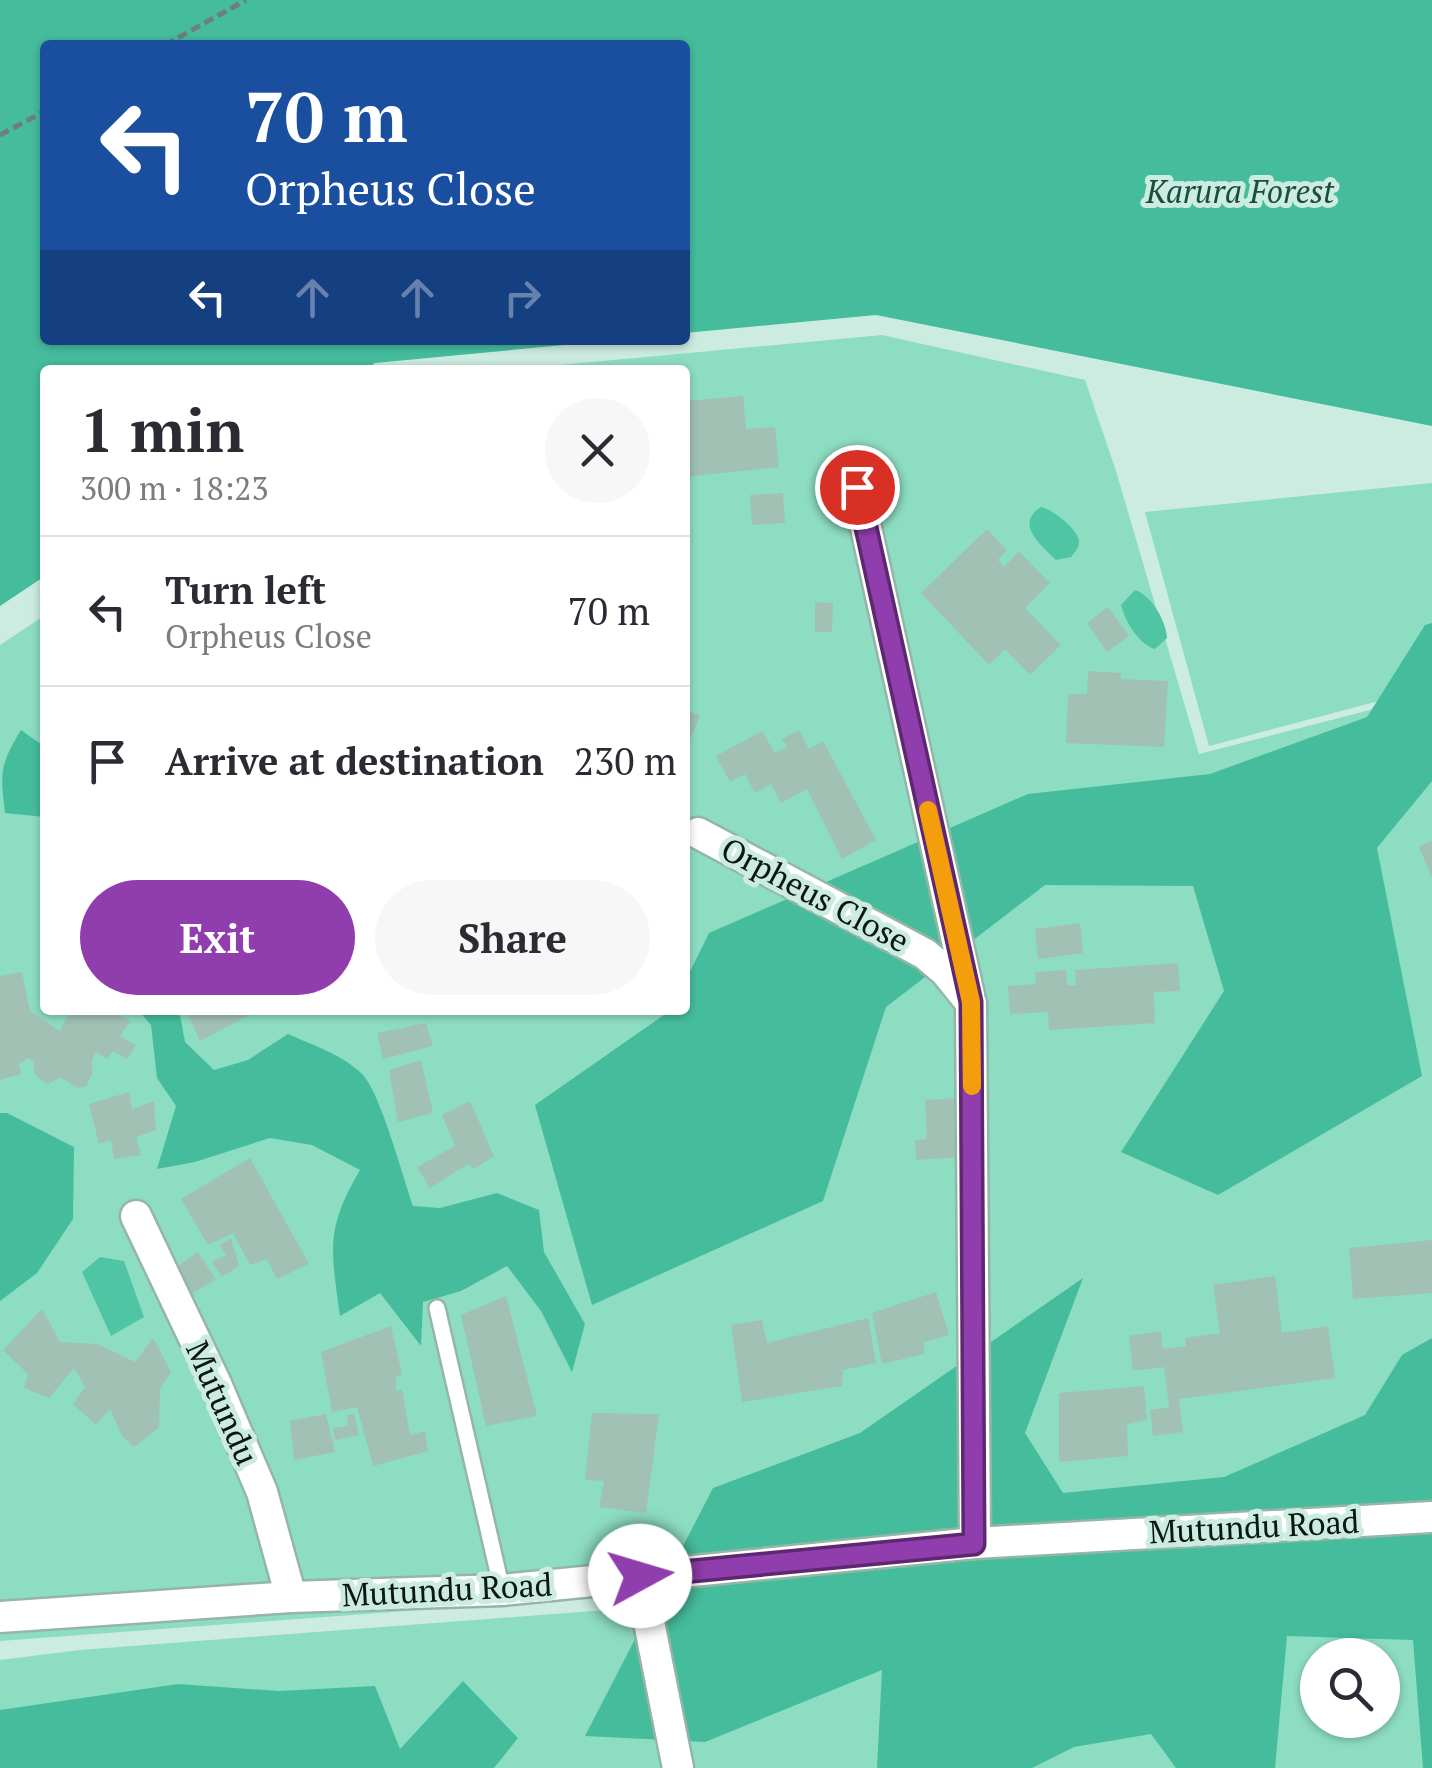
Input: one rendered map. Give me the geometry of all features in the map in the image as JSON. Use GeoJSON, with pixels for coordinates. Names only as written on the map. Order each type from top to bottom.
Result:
{"type":"FeatureCollection","features":[{"type":"Feature","properties":{"kind":"street","name":"Orpheus Close"},"geometry":{"type":"LineString","coordinates":[[857,487],[971,1002],[974,1544]]}},
{"type":"Feature","properties":{"kind":"street","name":"Orpheus Close"},"geometry":{"type":"LineString","coordinates":[[698,833],[925,954],[971,1002]]}},
{"type":"Feature","properties":{"kind":"street","name":"Mutundu"},"geometry":{"type":"LineString","coordinates":[[136,1216],[216,1384],[262,1492],[291,1597]]}},
{"type":"Feature","properties":{"kind":"street","name":"Mutundu Road"},"geometry":{"type":"LineString","coordinates":[[0,1616],[291,1597],[502,1590],[974,1544],[1432,1517]]}},
{"type":"Feature","properties":{"kind":"street"},"geometry":{"type":"LineString","coordinates":[[640,1576],[678,1768]]}},
{"type":"Feature","properties":{"kind":"lane"},"geometry":{"type":"LineString","coordinates":[[437,1308],[502,1590]]}},
{"type":"Feature","properties":{"kind":"path"},"geometry":{"type":"LineString","coordinates":[[173,40],[246,0]]}},
{"type":"Feature","properties":{"kind":"path"},"geometry":{"type":"LineString","coordinates":[[0,136],[40,114]]}},
{"type":"Feature","properties":{"kind":"shaded area"},"geometry":{"type":"Polygon","coordinates":[[[882,335],[1085,380],[1116,471],[1199,754],[1432,694],[1432,1535],[0,1641],[0,645],[40,618],[40,1015],[690,1015],[690,365],[559,365],[882,335]]]}},
{"type":"Feature","properties":{"kind":"shaded area"},"geometry":{"type":"Polygon","coordinates":[[[1432,483],[1432,687],[1209,746],[1145,512],[1432,483]]]}},
{"type":"Feature","properties":{"kind":"shaded area"},"geometry":{"type":"Polygon","coordinates":[[[1041,507],[1064,520],[1077,536],[1078,546],[1071,557],[1056,560],[1033,534],[1030,520],[1041,507]]]}},
{"type":"Feature","properties":{"kind":"shaded area"},"geometry":{"type":"Polygon","coordinates":[[[1135,590],[1152,603],[1164,624],[1167,638],[1155,649],[1138,638],[1123,611],[1121,605],[1135,590]]]}},
{"type":"Feature","properties":{"kind":"shaded area"},"geometry":{"type":"Polygon","coordinates":[[[100,1257],[124,1261],[144,1317],[111,1336],[82,1272],[100,1257]]]}},
{"type":"Feature","properties":{"kind":"shaded area"},"geometry":{"type":"Polygon","coordinates":[[[1432,1547],[1432,1768],[0,1768],[0,1660],[80,1650],[1432,1547]]]}},
{"type":"Feature","properties":{"kind":"green space","name":"Karura Forest"},"geometry":{"type":"Polygon","coordinates":[[[0,0],[1432,0],[1432,426],[876,315],[690,333],[690,40],[40,40],[40,345],[564,345],[372,365],[40,365],[40,579],[0,606],[0,0]]]}},
{"type":"Feature","properties":{"kind":"green space"},"geometry":{"type":"Polygon","coordinates":[[[1432,623],[1432,781],[1377,848],[1422,1076],[1218,1195],[1121,1152],[1224,991],[1193,886],[1045,885],[886,1007],[823,1201],[592,1305],[535,1105],[664,1015],[690,1015],[690,972],[709,933],[1028,794],[1210,774],[1367,717],[1425,625],[1432,623]]]}},
{"type":"Feature","properties":{"kind":"green space"},"geometry":{"type":"Polygon","coordinates":[[[21,730],[40,743],[40,816],[5,813],[3,769],[21,730]]]}},
{"type":"Feature","properties":{"kind":"green space"},"geometry":{"type":"Polygon","coordinates":[[[142,1015],[180,1015],[185,1042],[214,1070],[248,1060],[288,1034],[327,1051],[347,1062],[370,1085],[413,1206],[440,1208],[497,1193],[539,1210],[544,1252],[585,1324],[572,1372],[541,1311],[507,1266],[461,1291],[423,1302],[421,1346],[380,1293],[340,1316],[333,1256],[336,1225],[360,1170],[312,1145],[270,1138],[195,1162],[157,1169],[176,1106],[157,1078],[151,1025],[142,1015]]]}},
{"type":"Feature","properties":{"kind":"green space"},"geometry":{"type":"Polygon","coordinates":[[[0,1113],[74,1147],[73,1219],[37,1273],[0,1301],[0,1113]]]}},
{"type":"Feature","properties":{"kind":"green space"},"geometry":{"type":"Polygon","coordinates":[[[1083,1278],[1025,1433],[1063,1493],[1224,1477],[1365,1415],[1402,1355],[1432,1338],[1432,1768],[1423,1768],[1413,1640],[1400,1638],[1287,1636],[1275,1768],[1176,1768],[1151,1734],[1074,1747],[1032,1768],[877,1768],[882,1670],[705,1742],[585,1736],[713,1488],[860,1433],[1083,1278]]]}},
{"type":"Feature","properties":{"kind":"green space"},"geometry":{"type":"Polygon","coordinates":[[[463,1681],[518,1738],[494,1768],[0,1768],[0,1710],[178,1684],[279,1691],[375,1686],[400,1749],[463,1681]]]}},
{"type":"Feature","properties":{"kind":"building"},"geometry":{"type":"Polygon","coordinates":[[[743,396],[746,429],[775,427],[779,467],[690,476],[690,401],[743,396]]]}},
{"type":"Feature","properties":{"kind":"building"},"geometry":{"type":"Polygon","coordinates":[[[783,493],[785,523],[752,525],[750,495],[783,493]]]}},
{"type":"Feature","properties":{"kind":"building"},"geometry":{"type":"Polygon","coordinates":[[[987,529],[1007,550],[998,560],[1004,567],[1019,551],[1050,583],[1025,608],[1061,645],[1030,675],[1005,649],[989,665],[921,593],[987,529]]]}},
{"type":"Feature","properties":{"kind":"building"},"geometry":{"type":"Polygon","coordinates":[[[815,602],[833,603],[832,632],[815,632],[815,602]]]}},
{"type":"Feature","properties":{"kind":"building"},"geometry":{"type":"Polygon","coordinates":[[[1108,607],[1129,636],[1107,652],[1087,623],[1108,607]]]}},
{"type":"Feature","properties":{"kind":"building"},"geometry":{"type":"Polygon","coordinates":[[[1088,671],[1121,673],[1121,679],[1168,681],[1164,747],[1066,743],[1068,694],[1087,694],[1088,671]]]}},
{"type":"Feature","properties":{"kind":"building"},"geometry":{"type":"Polygon","coordinates":[[[690,711],[700,716],[690,739],[690,711]]]}},
{"type":"Feature","properties":{"kind":"building"},"geometry":{"type":"Polygon","coordinates":[[[799,730],[809,749],[823,741],[876,840],[842,859],[807,789],[781,803],[771,784],[755,793],[745,774],[730,782],[716,756],[762,731],[775,753],[787,747],[782,739],[799,730]]]}},
{"type":"Feature","properties":{"kind":"building"},"geometry":{"type":"Polygon","coordinates":[[[1432,840],[1432,878],[1419,847],[1432,840]]]}},
{"type":"Feature","properties":{"kind":"building"},"geometry":{"type":"Polygon","coordinates":[[[1080,923],[1083,953],[1038,959],[1035,929],[1080,923]]]}},
{"type":"Feature","properties":{"kind":"building"},"geometry":{"type":"Polygon","coordinates":[[[1178,963],[1180,991],[1154,992],[1155,1023],[1049,1030],[1048,1012],[1010,1014],[1008,986],[1036,984],[1035,972],[1066,970],[1067,985],[1076,985],[1075,970],[1178,963]]]}},
{"type":"Feature","properties":{"kind":"building"},"geometry":{"type":"Polygon","coordinates":[[[22,972],[30,1011],[60,1031],[68,1015],[119,1015],[130,1021],[120,1036],[136,1045],[127,1059],[113,1051],[107,1059],[96,1052],[86,1086],[78,1088],[61,1077],[48,1084],[34,1072],[34,1061],[28,1058],[19,1064],[21,1074],[0,1080],[0,976],[22,972]]]}},
{"type":"Feature","properties":{"kind":"building"},"geometry":{"type":"Polygon","coordinates":[[[188,1015],[249,1015],[200,1041],[188,1015]]]}},
{"type":"Feature","properties":{"kind":"building"},"geometry":{"type":"Polygon","coordinates":[[[426,1023],[433,1046],[383,1059],[377,1033],[426,1023]]]}},
{"type":"Feature","properties":{"kind":"building"},"geometry":{"type":"Polygon","coordinates":[[[421,1060],[433,1113],[398,1122],[389,1070],[421,1060]]]}},
{"type":"Feature","properties":{"kind":"building"},"geometry":{"type":"Polygon","coordinates":[[[129,1092],[132,1109],[154,1101],[156,1130],[136,1137],[141,1155],[114,1159],[111,1140],[99,1144],[89,1104],[129,1092]]]}},
{"type":"Feature","properties":{"kind":"building"},"geometry":{"type":"Polygon","coordinates":[[[958,1098],[962,1157],[916,1160],[915,1140],[927,1139],[925,1100],[958,1098]]]}},
{"type":"Feature","properties":{"kind":"building"},"geometry":{"type":"Polygon","coordinates":[[[470,1101],[494,1156],[474,1169],[468,1164],[430,1188],[417,1167],[455,1146],[442,1115],[470,1101]]]}},
{"type":"Feature","properties":{"kind":"building"},"geometry":{"type":"Polygon","coordinates":[[[250,1158],[309,1264],[277,1279],[267,1259],[250,1265],[233,1233],[208,1245],[181,1199],[250,1158]]]}},
{"type":"Feature","properties":{"kind":"building"},"geometry":{"type":"Polygon","coordinates":[[[231,1238],[239,1266],[222,1277],[212,1262],[226,1255],[219,1245],[231,1238]]]}},
{"type":"Feature","properties":{"kind":"building"},"geometry":{"type":"Polygon","coordinates":[[[1432,1240],[1432,1293],[1353,1299],[1349,1248],[1432,1240]]]}},
{"type":"Feature","properties":{"kind":"building"},"geometry":{"type":"Polygon","coordinates":[[[198,1252],[216,1279],[185,1298],[171,1271],[198,1252]]]}},
{"type":"Feature","properties":{"kind":"building"},"geometry":{"type":"Polygon","coordinates":[[[1275,1276],[1282,1333],[1328,1326],[1335,1378],[1179,1399],[1183,1432],[1153,1436],[1150,1410],[1169,1407],[1164,1367],[1133,1371],[1129,1336],[1161,1331],[1163,1349],[1186,1346],[1185,1338],[1220,1333],[1213,1285],[1275,1276]]]}},
{"type":"Feature","properties":{"kind":"building"},"geometry":{"type":"Polygon","coordinates":[[[936,1292],[949,1335],[924,1342],[924,1354],[882,1364],[872,1313],[936,1292]]]}},
{"type":"Feature","properties":{"kind":"building"},"geometry":{"type":"Polygon","coordinates":[[[506,1296],[537,1416],[486,1426],[461,1315],[506,1296]]]}},
{"type":"Feature","properties":{"kind":"building"},"geometry":{"type":"Polygon","coordinates":[[[42,1309],[60,1342],[98,1344],[135,1362],[153,1338],[171,1372],[160,1389],[159,1428],[134,1447],[122,1436],[110,1409],[96,1425],[73,1404],[85,1387],[74,1368],[49,1398],[24,1388],[28,1374],[3,1350],[42,1309]]]}},
{"type":"Feature","properties":{"kind":"building"},"geometry":{"type":"Polygon","coordinates":[[[868,1318],[876,1363],[843,1370],[842,1386],[742,1402],[731,1325],[762,1320],[767,1343],[868,1318]]]}},
{"type":"Feature","properties":{"kind":"building"},"geometry":{"type":"Polygon","coordinates":[[[391,1326],[402,1375],[396,1376],[396,1391],[402,1389],[410,1435],[425,1431],[428,1451],[373,1466],[357,1407],[332,1412],[321,1352],[391,1326]]]}},
{"type":"Feature","properties":{"kind":"building"},"geometry":{"type":"Polygon","coordinates":[[[1144,1386],[1147,1420],[1127,1424],[1128,1456],[1059,1462],[1059,1393],[1144,1386]]]}},
{"type":"Feature","properties":{"kind":"building"},"geometry":{"type":"Polygon","coordinates":[[[592,1413],[659,1414],[646,1513],[599,1507],[604,1481],[585,1480],[592,1413]]]}},
{"type":"Feature","properties":{"kind":"building"},"geometry":{"type":"Polygon","coordinates":[[[326,1414],[335,1452],[294,1460],[290,1421],[326,1414]]]}},
{"type":"Feature","properties":{"kind":"building"},"geometry":{"type":"Polygon","coordinates":[[[354,1414],[359,1435],[335,1440],[333,1428],[348,1426],[347,1415],[354,1414]]]}},
{"type":"Feature","properties":{"kind":"slow traffic"},"geometry":{"type":"LineString","coordinates":[[928,810],[971,1002],[972,1086]]}},
{"type":"Feature","properties":{"kind":"route"},"geometry":{"type":"LineString","coordinates":[[640,1576],[974,1544],[971,1002],[857,487]]}}]}
